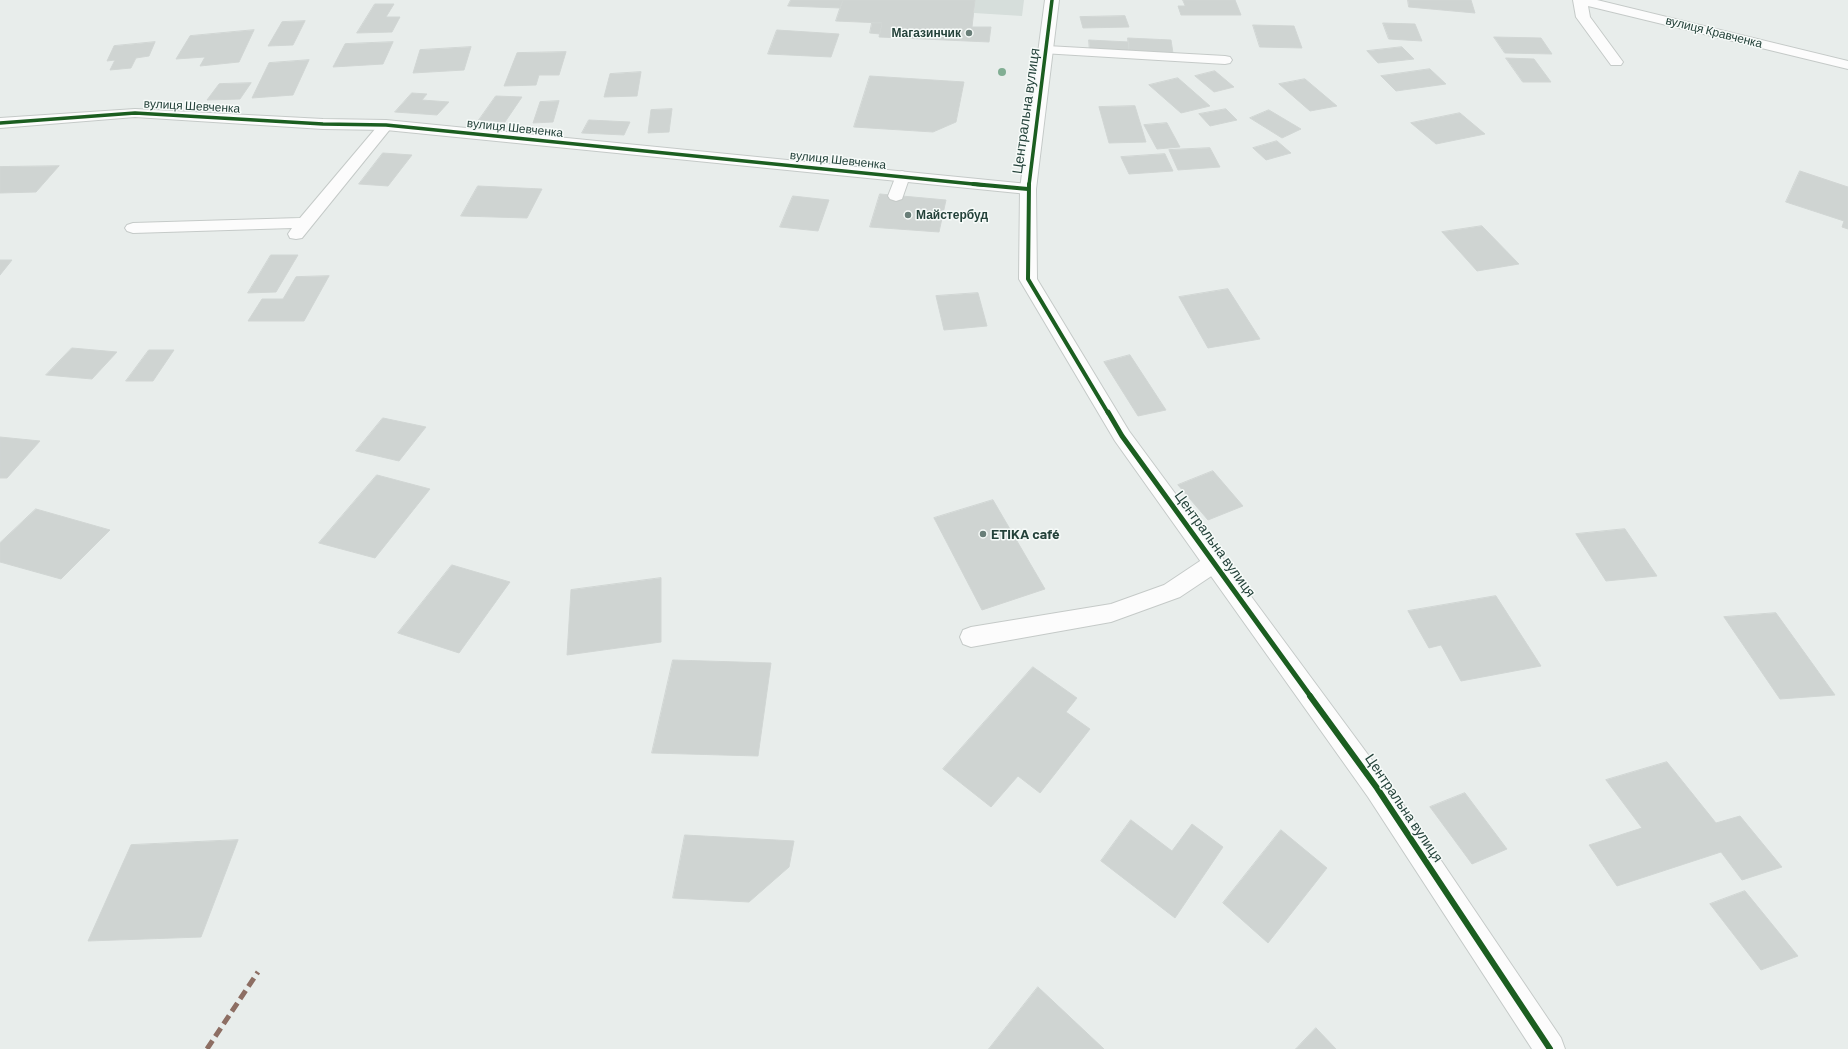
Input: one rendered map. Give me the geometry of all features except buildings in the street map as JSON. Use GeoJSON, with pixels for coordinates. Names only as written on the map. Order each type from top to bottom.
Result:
{"type":"FeatureCollection","features":[{"type":"Feature","properties":{"kind":"street","name":"Центральна вулиця"},"geometry":{"type":"LineString","coordinates":[[1052,0],[1047,50],[1028,189],[1028,279],[1122,436],[1377,788],[1550,1049]]}},
{"type":"Feature","properties":{"kind":"street","name":"вулиця Кравченка"},"geometry":{"type":"LineString","coordinates":[[1616,62],[1583,17],[1580,0],[1848,65]]}},
{"type":"Feature","properties":{"kind":"street","name":"вулиця Шевченка"},"geometry":{"type":"LineString","coordinates":[[0,123],[135,113],[323,124],[386,125],[1028,189]]}},
{"type":"Feature","properties":{"kind":"lane"},"geometry":{"type":"LineString","coordinates":[[1047,50],[1225,60]]}},
{"type":"Feature","properties":{"kind":"lane"},"geometry":{"type":"LineString","coordinates":[[295,236],[386,125]]}},
{"type":"Feature","properties":{"kind":"lane"},"geometry":{"type":"LineString","coordinates":[[896,196],[902,176]]}},
{"type":"Feature","properties":{"kind":"lane"},"geometry":{"type":"LineString","coordinates":[[133,228],[305,223]]}},
{"type":"Feature","properties":{"kind":"lane"},"geometry":{"type":"LineString","coordinates":[[971,637],[1111,613],[1172,591],[1214,563]]}},
{"type":"Feature","properties":{"kind":"shaded area"},"geometry":{"type":"Polygon","coordinates":[[[975,0],[1024,0],[1022,16],[974,13],[975,0]]]}},
{"type":"Feature","properties":{"kind":"marked path"},"geometry":{"type":"LineString","coordinates":[[207,1049],[258,972]]}},
{"type":"Feature","properties":{"kind":"cycle path"},"geometry":{"type":"LineString","coordinates":[[1052,0],[1028,189],[1028,279],[1122,436],[1377,788],[1550,1049]]}},
{"type":"Feature","properties":{"kind":"cycle path"},"geometry":{"type":"LineString","coordinates":[[0,123],[135,113],[323,124],[386,125],[1028,189]]}},
{"type":"Feature","properties":{"kind":"place","name":"Магазинчик"},"geometry":{"type":"Point","coordinates":[969,33]}},
{"type":"Feature","properties":{"kind":"place","name":"Майстербуд"},"geometry":{"type":"Point","coordinates":[908,215]}},
{"type":"Feature","properties":{"kind":"place","name":"ETIKA café"},"geometry":{"type":"Point","coordinates":[983,534]}}]}
